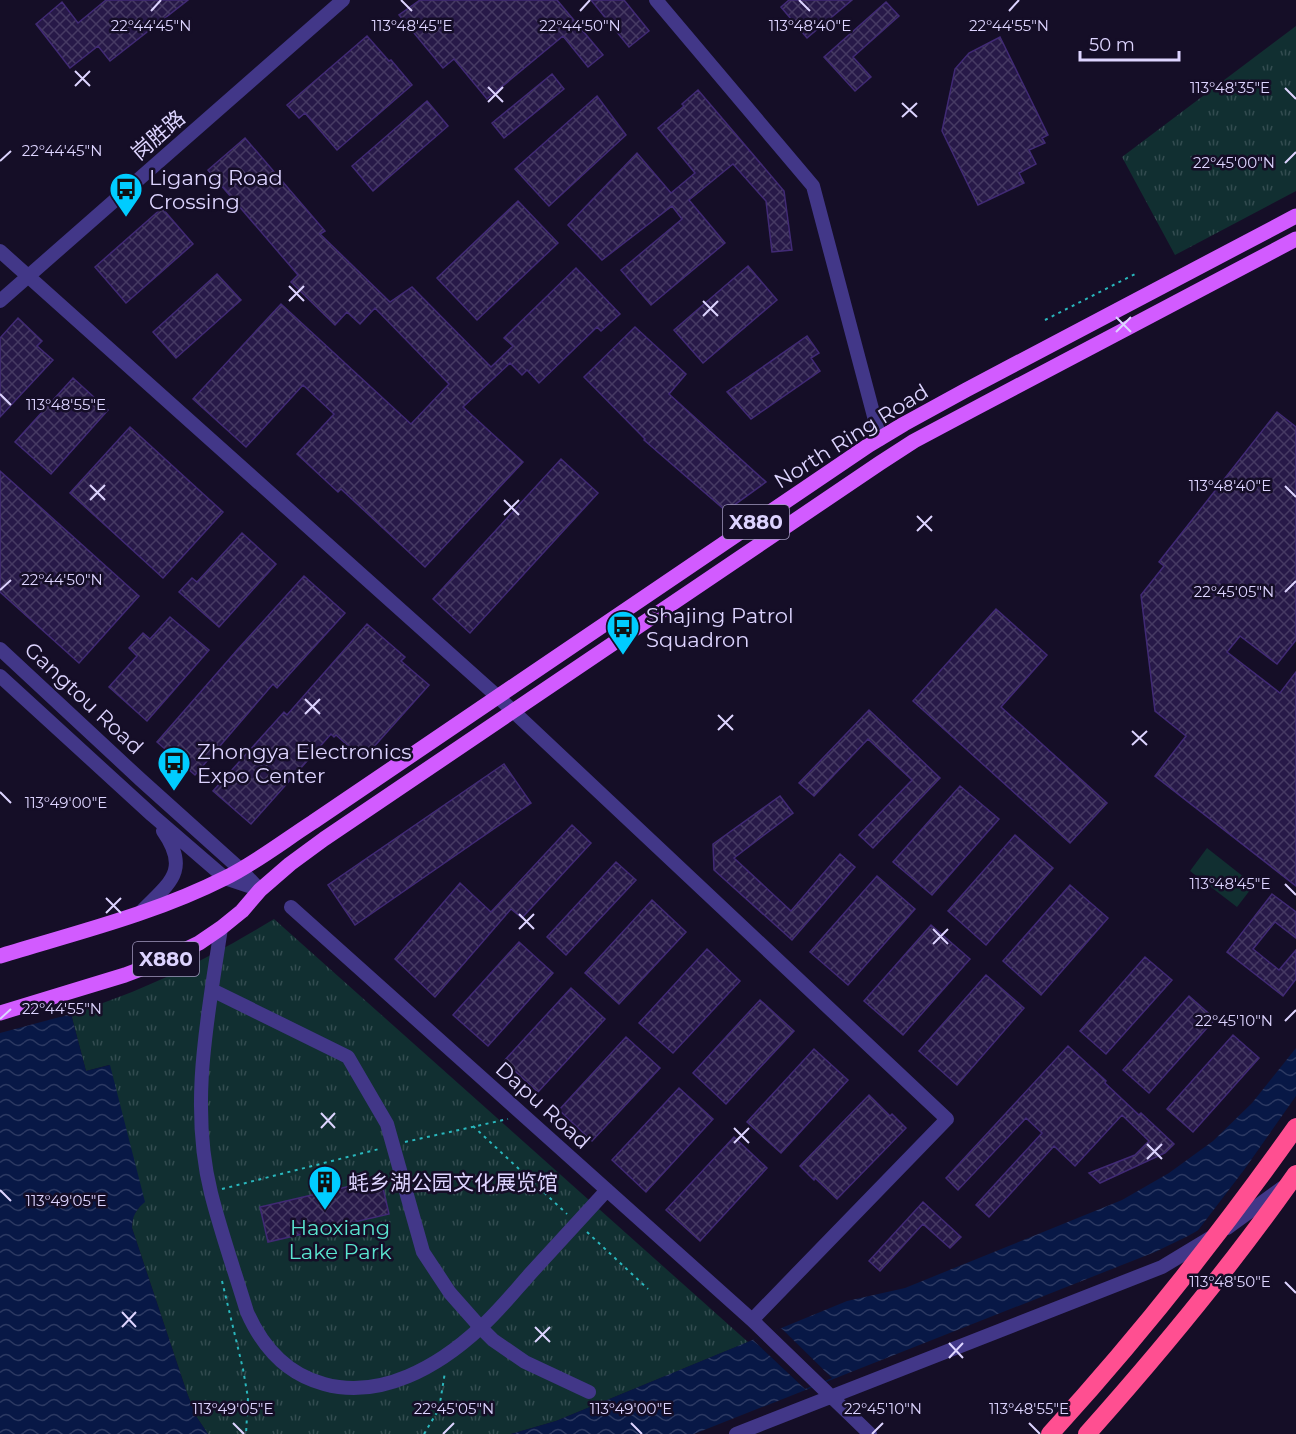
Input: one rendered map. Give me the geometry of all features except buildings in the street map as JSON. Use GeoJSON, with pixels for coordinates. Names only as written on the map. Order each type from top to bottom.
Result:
{"type":"FeatureCollection","features":[{"type":"Feature","properties":{"kind":"highway"},"geometry":{"type":"LineString","coordinates":[[1050,1434],[1118,1358],[1173,1291],[1296,1127]]}},
{"type":"Feature","properties":{"kind":"highway"},"geometry":{"type":"LineString","coordinates":[[1088,1434],[1187,1317],[1296,1175]]}},
{"type":"Feature","properties":{"kind":"main road","name":"North Ring Road"},"geometry":{"type":"LineString","coordinates":[[240,869],[498,698],[904,423],[1296,216]]}},
{"type":"Feature","properties":{"kind":"main road","name":"North Ring Road"},"geometry":{"type":"LineString","coordinates":[[260,890],[324,839],[847,484],[914,441],[1296,239]]}},
{"type":"Feature","properties":{"kind":"main road","name":"X880"},"geometry":{"type":"LineString","coordinates":[[6,954],[183,897],[240,869]]}},
{"type":"Feature","properties":{"kind":"main road","name":"X880"},"geometry":{"type":"LineString","coordinates":[[0,1012],[125,975],[162,961],[199,943],[221,928],[242,911],[260,890]]}},
{"type":"Feature","properties":{"kind":"street","name":"岗胜路"},"geometry":{"type":"LineString","coordinates":[[0,301],[343,0]]}},
{"type":"Feature","properties":{"kind":"street"},"geometry":{"type":"LineString","coordinates":[[656,0],[813,186],[880,439]]}},
{"type":"Feature","properties":{"kind":"street"},"geometry":{"type":"LineString","coordinates":[[0,251],[498,698],[947,1119],[753,1320]]}},
{"type":"Feature","properties":{"kind":"street","name":"Gangtou Road"},"geometry":{"type":"LineString","coordinates":[[0,649],[240,869],[260,890]]}},
{"type":"Feature","properties":{"kind":"street","name":"Gangtou Road"},"geometry":{"type":"LineString","coordinates":[[0,676],[152,815],[225,878],[260,890]]}},
{"type":"Feature","properties":{"kind":"street"},"geometry":{"type":"LineString","coordinates":[[141,912],[175,874],[177,859],[172,845],[152,815]]}},
{"type":"Feature","properties":{"kind":"street","name":"Dapu Road"},"geometry":{"type":"LineString","coordinates":[[291,907],[753,1320],[831,1396]]}},
{"type":"Feature","properties":{"kind":"street"},"geometry":{"type":"LineString","coordinates":[[221,928],[203,1048],[201,1106],[211,1192],[247,1312],[254,1327],[274,1355],[301,1376],[333,1387],[367,1388],[400,1379],[441,1360],[481,1328],[607,1190]]}},
{"type":"Feature","properties":{"kind":"street"},"geometry":{"type":"LineString","coordinates":[[212,990],[348,1057],[387,1124],[423,1252],[450,1293],[494,1340],[525,1362],[589,1392]]}},
{"type":"Feature","properties":{"kind":"street"},"geometry":{"type":"LineString","coordinates":[[736,1434],[1162,1267],[1225,1229],[1296,1175]]}},
{"type":"Feature","properties":{"kind":"street"},"geometry":{"type":"LineString","coordinates":[[831,1396],[870,1434]]}},
{"type":"Feature","properties":{"kind":"path"},"geometry":{"type":"LineString","coordinates":[[1045,320],[1137,273]]}},
{"type":"Feature","properties":{"kind":"path"},"geometry":{"type":"LineString","coordinates":[[211,1192],[393,1145],[524,1116]]}},
{"type":"Feature","properties":{"kind":"path"},"geometry":{"type":"LineString","coordinates":[[473,1126],[648,1289]]}},
{"type":"Feature","properties":{"kind":"path"},"geometry":{"type":"LineString","coordinates":[[222,1279],[248,1398],[246,1434]]}},
{"type":"Feature","properties":{"kind":"path"},"geometry":{"type":"LineString","coordinates":[[424,1434],[438,1409],[447,1355]]}},
{"type":"Feature","properties":{"kind":"green space"},"geometry":{"type":"Polygon","coordinates":[[[1296,26],[1296,191],[1175,255],[1122,157],[1296,26]]]}},
{"type":"Feature","properties":{"kind":"green space"},"geometry":{"type":"Polygon","coordinates":[[[1207,848],[1254,885],[1237,907],[1190,871],[1207,848]]]}},
{"type":"Feature","properties":{"kind":"green space","name":"Haoxiang Lake Park"},"geometry":{"type":"Polygon","coordinates":[[[274,919],[748,1342],[556,1421],[511,1434],[208,1434],[196,1416],[187,1393],[132,1228],[133,1216],[140,1206],[109,1065],[86,1071],[71,1014],[125,995],[175,973],[225,948],[274,919]]]}},
{"type":"Feature","properties":{"kind":"water"},"geometry":{"type":"Polygon","coordinates":[[[71,1014],[86,1071],[110,1065],[145,1202],[135,1214],[132,1228],[187,1393],[196,1416],[208,1434],[0,1434],[0,1033],[71,1014]]]}},
{"type":"Feature","properties":{"kind":"water"},"geometry":{"type":"Polygon","coordinates":[[[1296,1048],[1296,1165],[1220,1218],[1188,1236],[1155,1252],[694,1434],[511,1434],[556,1421],[847,1301],[905,1288],[1122,1200],[1169,1173],[1213,1141],[1252,1103],[1296,1048]]]}},
{"type":"Feature","properties":{"kind":"pier"},"geometry":{"type":"Polygon","coordinates":[[[1296,1096],[1296,1169],[1252,1201],[1193,1237],[1244,1170],[1296,1096]]]}},
{"type":"Feature","properties":{"kind":"pier"},"geometry":{"type":"Polygon","coordinates":[[[781,1328],[832,1378],[805,1389],[753,1340],[781,1328]]]}},
{"type":"Feature","properties":{"kind":"place","name":"Ligang Road Crossing"},"geometry":{"type":"Point","coordinates":[126,218]}},
{"type":"Feature","properties":{"kind":"place","name":"Shajing Patrol Squadron"},"geometry":{"type":"Point","coordinates":[623,656]}},
{"type":"Feature","properties":{"kind":"place","name":"Zhongya Electronics Expo Center"},"geometry":{"type":"Point","coordinates":[174,792]}},
{"type":"Feature","properties":{"kind":"place","name":"蚝乡湖公园文化展览馆"},"geometry":{"type":"Point","coordinates":[325,1211]}}]}
